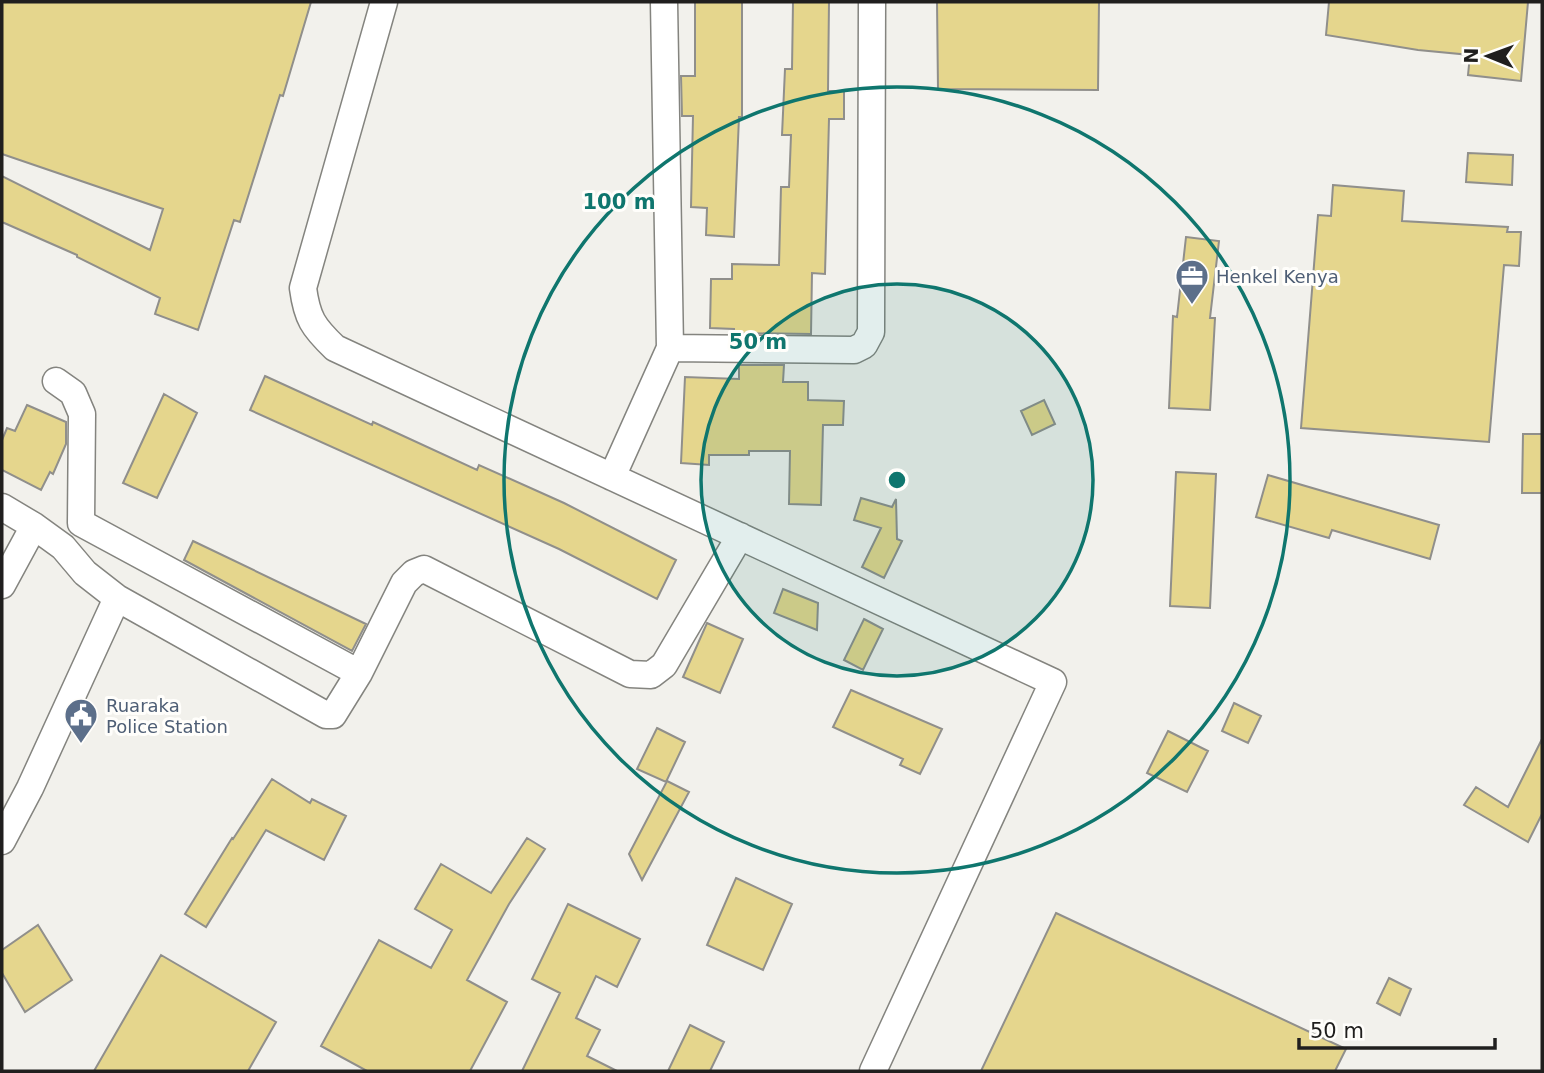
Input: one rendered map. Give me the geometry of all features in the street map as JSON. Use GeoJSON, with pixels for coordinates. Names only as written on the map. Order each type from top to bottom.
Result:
{"type":"FeatureCollection","features":[{"type":"Feature","properties":{"kind":"street"},"geometry":{"type":"LineString","coordinates":[[384,2],[303,288],[307,312],[316,330],[335,348],[1053,682],[873,1071]]}},
{"type":"Feature","properties":{"kind":"street"},"geometry":{"type":"LineString","coordinates":[[612,477],[670,348],[664,2]]}},
{"type":"Feature","properties":{"kind":"street"},"geometry":{"type":"LineString","coordinates":[[670,348],[854,350],[864,345],[871,332],[872,2]]}},
{"type":"Feature","properties":{"kind":"street"},"geometry":{"type":"LineString","coordinates":[[56,381],[73,393],[82,414],[81,523],[63,547]]}},
{"type":"Feature","properties":{"kind":"street"},"geometry":{"type":"LineString","coordinates":[[2,507],[63,547],[85,573],[117,598],[326,715],[333,715],[359,673],[404,583],[414,573],[424,569],[630,674],[650,675],[664,665],[740,536]]}},
{"type":"Feature","properties":{"kind":"street"},"geometry":{"type":"LineString","coordinates":[[81,523],[359,673]]}},
{"type":"Feature","properties":{"kind":"street"},"geometry":{"type":"LineString","coordinates":[[2,585],[34,526]]}},
{"type":"Feature","properties":{"kind":"street"},"geometry":{"type":"LineString","coordinates":[[2,841],[30,788],[117,598]]}},
{"type":"Feature","properties":{"kind":"building"},"geometry":{"type":"Polygon","coordinates":[[[2,2],[311,2],[283,96],[280,95],[240,222],[234,220],[198,330],[155,314],[160,298],[77,255],[2,222],[2,176],[150,250],[163,209],[2,154],[2,2]]]}},
{"type":"Feature","properties":{"kind":"building"},"geometry":{"type":"Polygon","coordinates":[[[695,2],[742,2],[742,117],[739,117],[734,237],[706,235],[707,208],[691,207],[693,116],[682,116],[681,76],[695,76],[695,2]]]}},
{"type":"Feature","properties":{"kind":"building"},"geometry":{"type":"Polygon","coordinates":[[[793,2],[829,2],[828,91],[844,91],[844,119],[829,119],[825,274],[812,273],[811,334],[734,333],[734,329],[710,328],[711,279],[732,279],[732,264],[779,265],[781,187],[789,187],[791,135],[782,135],[785,69],[792,69],[793,2]]]}},
{"type":"Feature","properties":{"kind":"building"},"geometry":{"type":"Polygon","coordinates":[[[937,2],[1099,2],[1098,90],[938,89],[937,2]]]}},
{"type":"Feature","properties":{"kind":"building"},"geometry":{"type":"Polygon","coordinates":[[[1329,2],[1528,2],[1521,81],[1468,75],[1470,55],[1418,50],[1326,35],[1329,2]]]}},
{"type":"Feature","properties":{"kind":"building"},"geometry":{"type":"Polygon","coordinates":[[[1468,153],[1513,155],[1512,185],[1466,182],[1468,153]]]}},
{"type":"Feature","properties":{"kind":"building"},"geometry":{"type":"Polygon","coordinates":[[[1333,185],[1404,191],[1402,221],[1508,227],[1507,232],[1521,232],[1519,266],[1504,265],[1489,442],[1301,428],[1318,215],[1331,216],[1333,185]]]}},
{"type":"Feature","properties":{"kind":"building"},"geometry":{"type":"Polygon","coordinates":[[[1186,237],[1219,241],[1210,318],[1215,318],[1210,410],[1169,408],[1173,316],[1177,317],[1186,237]]]}},
{"type":"Feature","properties":{"kind":"building"},"geometry":{"type":"Polygon","coordinates":[[[739,365],[784,365],[783,382],[808,382],[808,400],[844,401],[843,425],[823,425],[821,505],[789,504],[790,451],[709,455],[709,465],[681,463],[685,377],[739,379],[739,365]]]}},
{"type":"Feature","properties":{"kind":"building"},"geometry":{"type":"Polygon","coordinates":[[[265,376],[477,470],[479,465],[564,503],[676,560],[657,599],[559,549],[250,410],[265,376]]]}},
{"type":"Feature","properties":{"kind":"building"},"geometry":{"type":"Polygon","coordinates":[[[164,394],[197,413],[157,498],[123,483],[164,394]]]}},
{"type":"Feature","properties":{"kind":"building"},"geometry":{"type":"Polygon","coordinates":[[[1044,400],[1055,424],[1032,435],[1021,411],[1044,400]]]}},
{"type":"Feature","properties":{"kind":"building"},"geometry":{"type":"Polygon","coordinates":[[[27,405],[66,422],[66,444],[53,474],[50,472],[41,490],[2,470],[2,440],[7,428],[15,431],[27,405]]]}},
{"type":"Feature","properties":{"kind":"building"},"geometry":{"type":"Polygon","coordinates":[[[1523,434],[1542,434],[1542,493],[1522,493],[1523,434]]]}},
{"type":"Feature","properties":{"kind":"building"},"geometry":{"type":"Polygon","coordinates":[[[1176,472],[1216,474],[1210,608],[1170,606],[1176,472]]]}},
{"type":"Feature","properties":{"kind":"building"},"geometry":{"type":"Polygon","coordinates":[[[1268,475],[1439,525],[1430,559],[1332,530],[1329,538],[1256,517],[1268,475]]]}},
{"type":"Feature","properties":{"kind":"building"},"geometry":{"type":"Polygon","coordinates":[[[861,498],[892,507],[896,499],[897,539],[902,541],[884,578],[862,567],[881,528],[854,520],[861,498]]]}},
{"type":"Feature","properties":{"kind":"building"},"geometry":{"type":"Polygon","coordinates":[[[193,541],[366,624],[352,651],[184,560],[193,541]]]}},
{"type":"Feature","properties":{"kind":"building"},"geometry":{"type":"Polygon","coordinates":[[[783,589],[818,603],[817,630],[774,613],[783,589]]]}},
{"type":"Feature","properties":{"kind":"building"},"geometry":{"type":"Polygon","coordinates":[[[864,619],[883,629],[863,670],[844,660],[864,619]]]}},
{"type":"Feature","properties":{"kind":"building"},"geometry":{"type":"Polygon","coordinates":[[[707,623],[743,639],[720,693],[683,677],[707,623]]]}},
{"type":"Feature","properties":{"kind":"building"},"geometry":{"type":"Polygon","coordinates":[[[851,690],[942,729],[920,774],[900,765],[903,759],[833,727],[851,690]]]}},
{"type":"Feature","properties":{"kind":"building"},"geometry":{"type":"Polygon","coordinates":[[[1234,703],[1261,716],[1248,743],[1222,731],[1234,703]]]}},
{"type":"Feature","properties":{"kind":"building"},"geometry":{"type":"Polygon","coordinates":[[[657,728],[685,742],[666,782],[637,769],[657,728]]]}},
{"type":"Feature","properties":{"kind":"building"},"geometry":{"type":"Polygon","coordinates":[[[1168,731],[1208,751],[1187,792],[1147,773],[1168,731]]]}},
{"type":"Feature","properties":{"kind":"building"},"geometry":{"type":"Polygon","coordinates":[[[1542,739],[1542,814],[1528,842],[1464,805],[1476,787],[1508,807],[1542,739]]]}},
{"type":"Feature","properties":{"kind":"building"},"geometry":{"type":"Polygon","coordinates":[[[272,779],[310,803],[312,799],[346,816],[324,860],[266,830],[206,927],[185,914],[272,779]]]}},
{"type":"Feature","properties":{"kind":"building"},"geometry":{"type":"Polygon","coordinates":[[[667,781],[689,792],[642,880],[629,854],[667,781]]]}},
{"type":"Feature","properties":{"kind":"building"},"geometry":{"type":"Polygon","coordinates":[[[527,838],[545,849],[509,904],[467,980],[507,1002],[470,1071],[367,1071],[321,1046],[379,940],[431,968],[452,930],[415,909],[441,864],[491,893],[527,838]]]}},
{"type":"Feature","properties":{"kind":"building"},"geometry":{"type":"Polygon","coordinates":[[[736,878],[792,904],[763,970],[707,945],[736,878]]]}},
{"type":"Feature","properties":{"kind":"building"},"geometry":{"type":"Polygon","coordinates":[[[568,904],[640,939],[617,987],[596,976],[576,1018],[600,1030],[587,1056],[617,1071],[522,1071],[560,993],[532,979],[568,904]]]}},
{"type":"Feature","properties":{"kind":"building"},"geometry":{"type":"Polygon","coordinates":[[[1056,913],[1346,1049],[1335,1071],[981,1071],[1056,913]]]}},
{"type":"Feature","properties":{"kind":"building"},"geometry":{"type":"Polygon","coordinates":[[[38,925],[72,980],[25,1012],[2,973],[2,950],[38,925]]]}},
{"type":"Feature","properties":{"kind":"building"},"geometry":{"type":"Polygon","coordinates":[[[161,955],[276,1022],[248,1071],[94,1071],[161,955]]]}},
{"type":"Feature","properties":{"kind":"building"},"geometry":{"type":"Polygon","coordinates":[[[1389,978],[1411,989],[1400,1015],[1377,1003],[1389,978]]]}},
{"type":"Feature","properties":{"kind":"building"},"geometry":{"type":"Polygon","coordinates":[[[690,1025],[724,1042],[710,1071],[668,1071],[690,1025]]]}},
{"type":"Feature","properties":{"kind":"place","name":"Henkel Kenya"},"geometry":{"type":"Point","coordinates":[1192,306]}},
{"type":"Feature","properties":{"kind":"place","name":"Ruaraka Police Station"},"geometry":{"type":"Point","coordinates":[81,745]}}]}
